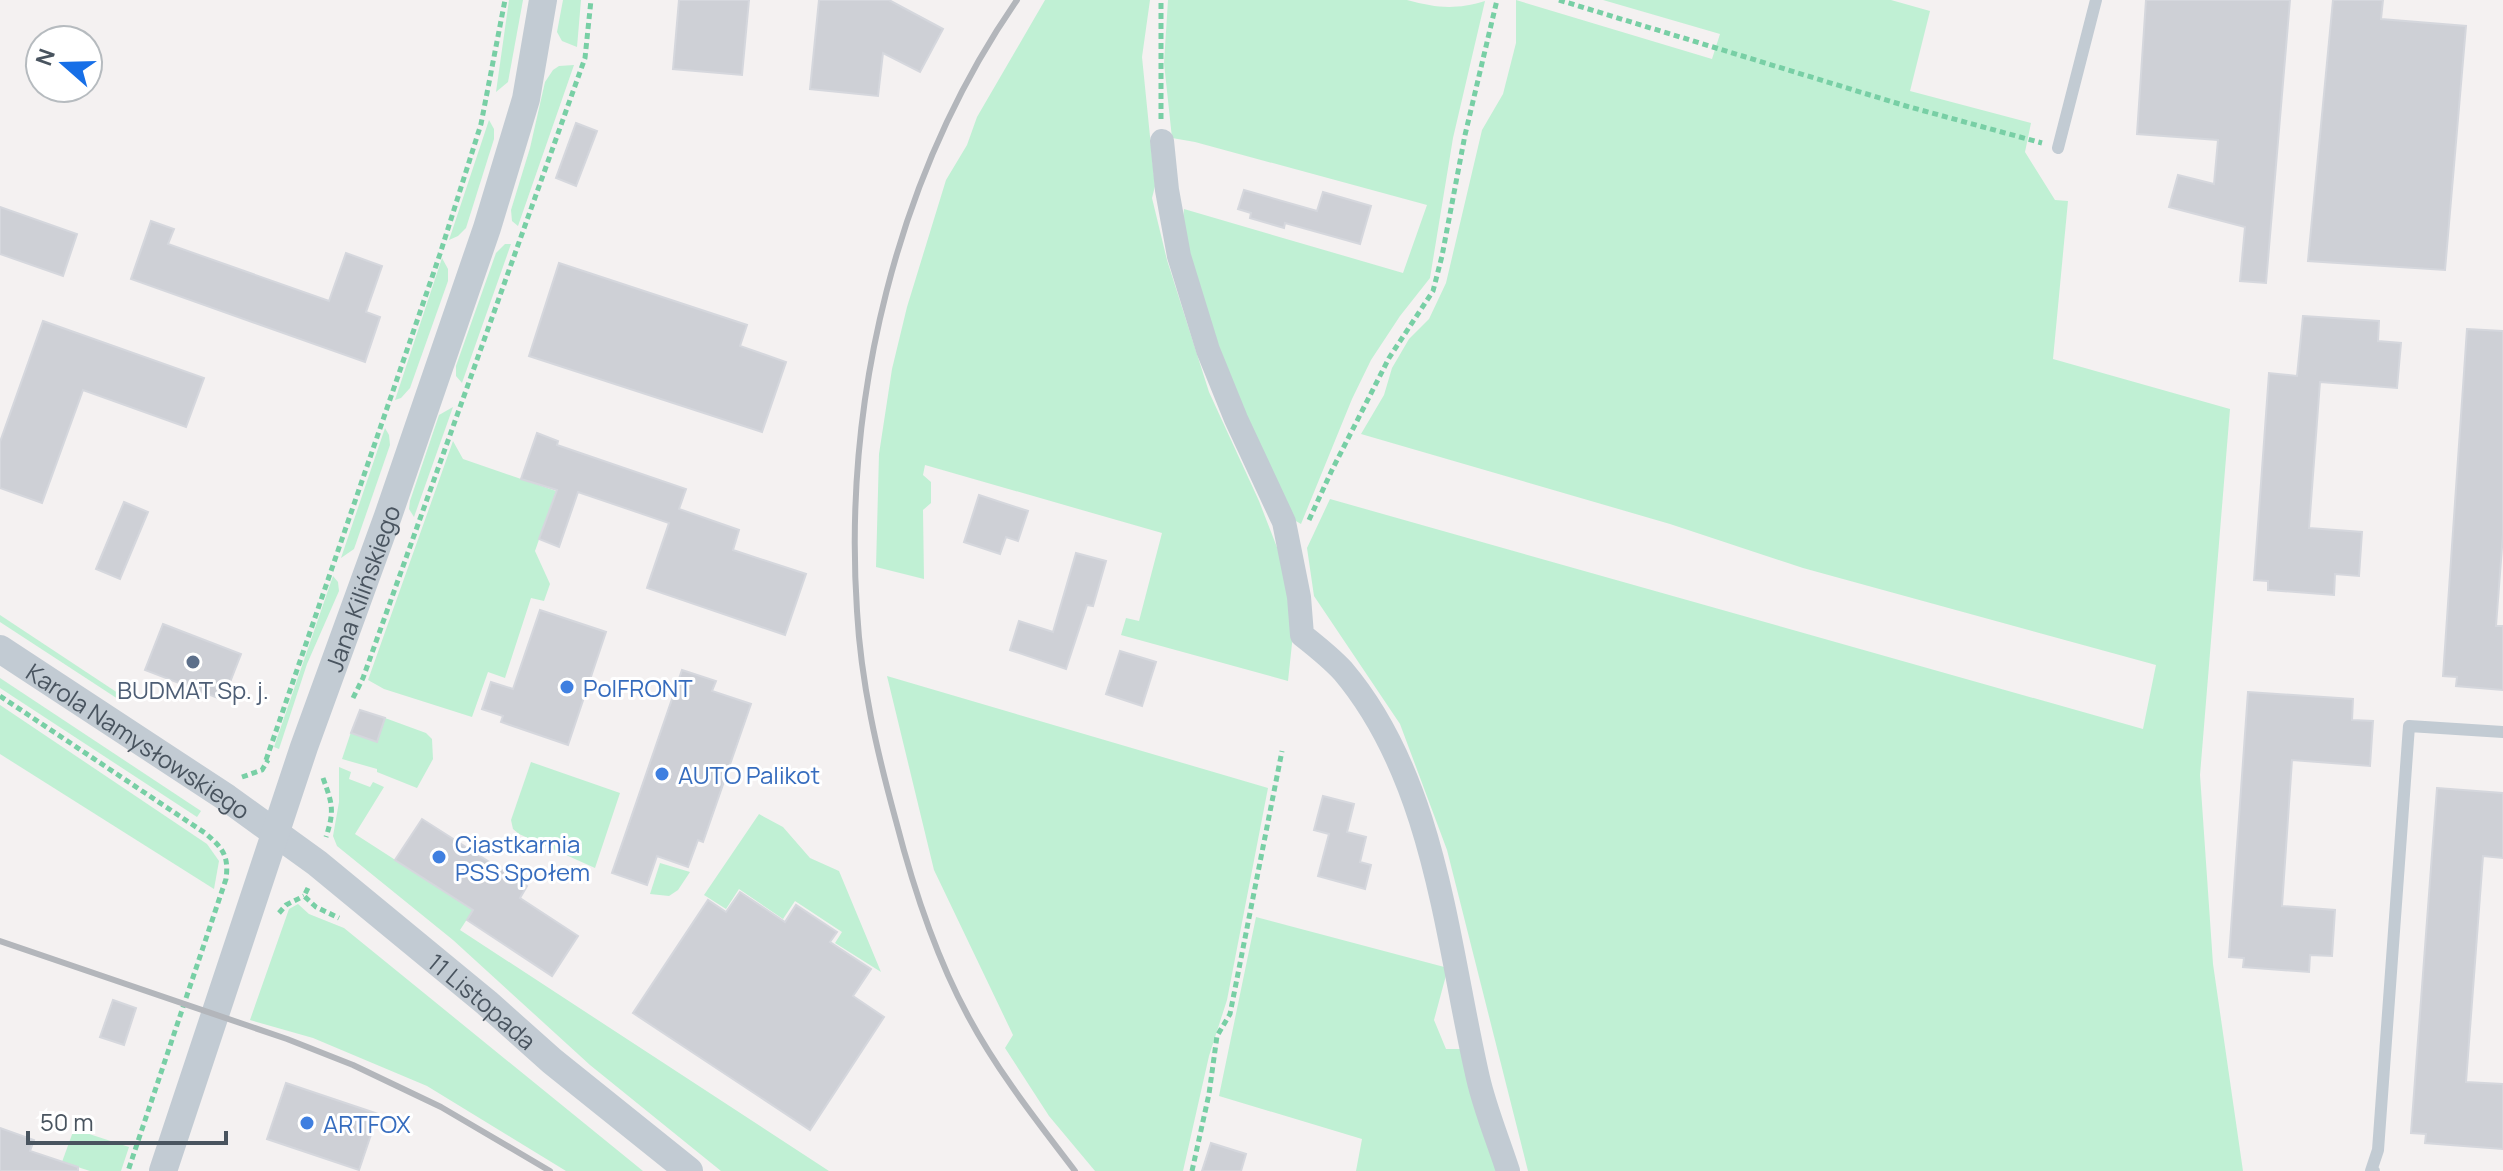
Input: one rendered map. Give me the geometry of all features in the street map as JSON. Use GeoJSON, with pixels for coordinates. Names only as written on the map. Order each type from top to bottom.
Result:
{"type":"FeatureCollection","features":[{"type":"Feature","properties":{"kind":"street","name":"Jana Kilińskiego"},"geometry":{"type":"LineString","coordinates":[[163,1171],[275,832],[487,228],[526,99],[543,0]]}},
{"type":"Feature","properties":{"kind":"street"},"geometry":{"type":"LineString","coordinates":[[1162,141],[1172,223],[1185,277],[1208,350],[1284,522],[1302,635],[1343,671],[1369,709],[1389,744],[1413,799],[1433,858],[1479,1081],[1508,1171]]}},
{"type":"Feature","properties":{"kind":"street","name":"Karola Namysłowskiego"},"geometry":{"type":"LineString","coordinates":[[0,649],[275,832]]}},
{"type":"Feature","properties":{"kind":"street","name":"11 Listopada"},"geometry":{"type":"LineString","coordinates":[[275,832],[337,879],[552,1061],[689,1171]]}},
{"type":"Feature","properties":{"kind":"lane"},"geometry":{"type":"LineString","coordinates":[[2058,148],[2096,0]]}},
{"type":"Feature","properties":{"kind":"lane"},"geometry":{"type":"LineString","coordinates":[[2374,1171],[2371,1171],[2378,1150],[2409,726],[2503,732]]}},
{"type":"Feature","properties":{"kind":"path"},"geometry":{"type":"LineString","coordinates":[[237,781],[262,770],[266,760],[416,325],[488,99],[505,0]]}},
{"type":"Feature","properties":{"kind":"path"},"geometry":{"type":"LineString","coordinates":[[363,678],[585,58],[591,0]]}},
{"type":"Feature","properties":{"kind":"path"},"geometry":{"type":"LineString","coordinates":[[1161,0],[1159,59],[1162,141]]}},
{"type":"Feature","properties":{"kind":"path"},"geometry":{"type":"LineString","coordinates":[[1292,558],[1332,470],[1389,358],[1433,291],[1497,0]]}},
{"type":"Feature","properties":{"kind":"path"},"geometry":{"type":"LineString","coordinates":[[1559,0],[1906,106],[2058,148]]}},
{"type":"Feature","properties":{"kind":"path"},"geometry":{"type":"LineString","coordinates":[[0,696],[205,833],[225,852],[228,862],[226,879],[128,1171]]}},
{"type":"Feature","properties":{"kind":"path"},"geometry":{"type":"LineString","coordinates":[[1192,1171],[1209,1094],[1217,1036],[1230,1014],[1282,751]]}},
{"type":"Feature","properties":{"kind":"path"},"geometry":{"type":"LineString","coordinates":[[266,760],[274,763]]}},
{"type":"Feature","properties":{"kind":"path"},"geometry":{"type":"LineString","coordinates":[[322,777],[333,807],[323,847]]}},
{"type":"Feature","properties":{"kind":"path"},"geometry":{"type":"LineString","coordinates":[[205,833],[210,825]]}},
{"type":"Feature","properties":{"kind":"green space"},"geometry":{"type":"Polygon","coordinates":[[[509,0],[523,0],[508,82],[496,92],[509,0]]]}},
{"type":"Feature","properties":{"kind":"green space"},"geometry":{"type":"Polygon","coordinates":[[[563,0],[581,0],[577,47],[562,41],[557,32],[563,0]]]}},
{"type":"Feature","properties":{"kind":"green space"},"geometry":{"type":"Polygon","coordinates":[[[1045,0],[1150,0],[1142,57],[1155,186],[1152,198],[1167,260],[1209,392],[1259,501],[1285,568],[1294,625],[1288,681],[1121,635],[1126,618],[1139,621],[1162,533],[925,465],[923,475],[931,482],[931,503],[923,510],[924,579],[876,567],[879,454],[892,369],[907,307],[946,180],[967,145],[977,117],[1045,0]]]}},
{"type":"Feature","properties":{"kind":"green space"},"geometry":{"type":"Polygon","coordinates":[[[1168,0],[1407,0],[1446,7],[1485,1],[1453,138],[1430,278],[1371,360],[1301,524],[1289,517],[1227,369],[1181,239],[1184,209],[1403,273],[1427,205],[1172,138],[1164,63],[1168,0]]]}},
{"type":"Feature","properties":{"kind":"green space"},"geometry":{"type":"Polygon","coordinates":[[[1516,0],[1712,59],[1720,34],[1603,0],[1891,0],[1930,11],[1910,91],[2031,123],[2025,152],[2055,200],[2068,201],[2053,359],[2230,409],[2200,775],[2213,964],[2243,1171],[1528,1171],[1447,850],[1400,724],[1314,596],[1307,548],[1330,499],[2143,729],[2156,665],[1803,568],[1670,524],[1361,434],[1384,395],[1392,368],[1409,339],[1429,319],[1446,283],[1482,130],[1503,94],[1516,43],[1516,0]]]}},
{"type":"Feature","properties":{"kind":"green space"},"geometry":{"type":"Polygon","coordinates":[[[574,65],[518,226],[512,221],[511,210],[530,148],[545,82],[559,66],[574,65]]]}},
{"type":"Feature","properties":{"kind":"green space"},"geometry":{"type":"Polygon","coordinates":[[[489,120],[494,129],[494,139],[466,228],[449,240],[489,120]]]}},
{"type":"Feature","properties":{"kind":"green space"},"geometry":{"type":"Polygon","coordinates":[[[505,244],[511,244],[462,383],[456,376],[456,366],[496,253],[505,244]]]}},
{"type":"Feature","properties":{"kind":"green space"},"geometry":{"type":"Polygon","coordinates":[[[442,258],[448,269],[448,281],[410,388],[395,400],[442,258]]]}},
{"type":"Feature","properties":{"kind":"green space"},"geometry":{"type":"Polygon","coordinates":[[[453,407],[414,517],[409,509],[410,501],[439,415],[453,407]]]}},
{"type":"Feature","properties":{"kind":"green space"},"geometry":{"type":"Polygon","coordinates":[[[385,428],[390,445],[354,549],[341,558],[385,428]]]}},
{"type":"Feature","properties":{"kind":"green space"},"geometry":{"type":"Polygon","coordinates":[[[453,441],[463,459],[556,491],[535,551],[550,584],[544,601],[531,598],[505,678],[488,672],[472,717],[384,689],[368,680],[453,441]]]}},
{"type":"Feature","properties":{"kind":"green space"},"geometry":{"type":"Polygon","coordinates":[[[333,576],[338,582],[339,591],[307,664],[279,749],[274,747],[333,576]]]}},
{"type":"Feature","properties":{"kind":"green space"},"geometry":{"type":"Polygon","coordinates":[[[0,615],[130,701],[118,699],[0,622],[0,615]]]}},
{"type":"Feature","properties":{"kind":"green space"},"geometry":{"type":"Polygon","coordinates":[[[887,676],[1268,788],[1227,1000],[1209,1056],[1183,1171],[1095,1171],[1049,1116],[1005,1048],[1013,1035],[934,870],[887,676]]]}},
{"type":"Feature","properties":{"kind":"green space"},"geometry":{"type":"Polygon","coordinates":[[[0,678],[201,811],[197,817],[0,688],[0,678]]]}},
{"type":"Feature","properties":{"kind":"green space"},"geometry":{"type":"Polygon","coordinates":[[[0,705],[207,844],[219,861],[214,889],[0,754],[0,705]]]}},
{"type":"Feature","properties":{"kind":"green space"},"geometry":{"type":"Polygon","coordinates":[[[385,718],[426,733],[432,739],[433,759],[417,788],[377,772],[377,769],[342,759],[351,732],[377,741],[385,718]]]}},
{"type":"Feature","properties":{"kind":"green space"},"geometry":{"type":"Polygon","coordinates":[[[531,762],[620,793],[595,868],[513,829],[511,820],[531,762]]]}},
{"type":"Feature","properties":{"kind":"green space"},"geometry":{"type":"Polygon","coordinates":[[[339,767],[351,772],[349,779],[370,787],[373,782],[384,787],[355,834],[473,910],[460,930],[829,1171],[721,1171],[590,1065],[453,940],[337,846],[333,836],[339,802],[339,767]]]}},
{"type":"Feature","properties":{"kind":"green space"},"geometry":{"type":"Polygon","coordinates":[[[759,814],[783,827],[810,858],[839,871],[881,972],[835,943],[842,932],[795,901],[783,919],[739,889],[726,909],[704,895],[759,814]]]}},
{"type":"Feature","properties":{"kind":"green space"},"geometry":{"type":"Polygon","coordinates":[[[660,863],[690,872],[678,890],[669,896],[650,894],[660,863]]]}},
{"type":"Feature","properties":{"kind":"green space"},"geometry":{"type":"Polygon","coordinates":[[[298,904],[309,914],[344,928],[643,1171],[566,1171],[427,1086],[313,1038],[250,1020],[289,909],[298,904]]]}},
{"type":"Feature","properties":{"kind":"green space"},"geometry":{"type":"Polygon","coordinates":[[[1256,917],[1448,968],[1434,1020],[1446,1049],[1463,1049],[1500,1171],[1356,1171],[1362,1139],[1219,1096],[1256,917]]]}},
{"type":"Feature","properties":{"kind":"green space"},"geometry":{"type":"Polygon","coordinates":[[[74,1129],[129,1147],[121,1171],[90,1171],[62,1162],[74,1129]]]}},
{"type":"Feature","properties":{"kind":"building"},"geometry":{"type":"Polygon","coordinates":[[[679,0],[749,0],[742,75],[673,69],[679,0]]]}},
{"type":"Feature","properties":{"kind":"building"},"geometry":{"type":"Polygon","coordinates":[[[819,0],[889,0],[943,29],[920,72],[883,53],[878,96],[810,89],[819,0]]]}},
{"type":"Feature","properties":{"kind":"building"},"geometry":{"type":"Polygon","coordinates":[[[2146,0],[2290,0],[2266,283],[2240,281],[2245,227],[2169,207],[2178,175],[2214,184],[2218,140],[2137,134],[2146,0]]]}},
{"type":"Feature","properties":{"kind":"building"},"geometry":{"type":"Polygon","coordinates":[[[2333,0],[2383,0],[2381,19],[2466,26],[2445,270],[2308,261],[2333,0]]]}},
{"type":"Feature","properties":{"kind":"building"},"geometry":{"type":"Polygon","coordinates":[[[576,123],[597,131],[576,186],[556,178],[576,123]]]}},
{"type":"Feature","properties":{"kind":"building"},"geometry":{"type":"Polygon","coordinates":[[[1244,190],[1317,211],[1323,192],[1371,206],[1360,244],[1285,223],[1284,228],[1250,218],[1251,213],[1238,209],[1244,190]]]}},
{"type":"Feature","properties":{"kind":"building"},"geometry":{"type":"Polygon","coordinates":[[[0,207],[77,234],[63,276],[0,254],[0,207]]]}},
{"type":"Feature","properties":{"kind":"building"},"geometry":{"type":"Polygon","coordinates":[[[151,221],[174,229],[168,244],[329,301],[346,253],[382,266],[366,312],[380,317],[365,362],[131,279],[151,221]]]}},
{"type":"Feature","properties":{"kind":"building"},"geometry":{"type":"Polygon","coordinates":[[[559,263],[747,325],[740,346],[786,362],[762,432],[529,356],[559,263]]]}},
{"type":"Feature","properties":{"kind":"building"},"geometry":{"type":"Polygon","coordinates":[[[2303,316],[2379,321],[2378,341],[2401,343],[2397,388],[2320,382],[2309,528],[2362,532],[2359,576],[2335,574],[2334,595],[2268,590],[2268,581],[2254,580],[2269,373],[2297,376],[2303,316]]]}},
{"type":"Feature","properties":{"kind":"building"},"geometry":{"type":"Polygon","coordinates":[[[43,321],[204,378],[186,427],[83,390],[42,503],[0,488],[0,442],[43,321]]]}},
{"type":"Feature","properties":{"kind":"building"},"geometry":{"type":"Polygon","coordinates":[[[2467,329],[2503,331],[2503,534],[2496,626],[2503,626],[2503,690],[2456,686],[2457,677],[2443,676],[2467,329]]]}},
{"type":"Feature","properties":{"kind":"building"},"geometry":{"type":"Polygon","coordinates":[[[537,433],[558,441],[557,445],[686,489],[679,509],[739,530],[733,550],[806,574],[785,635],[647,588],[669,523],[578,492],[559,547],[539,539],[557,490],[521,479],[537,433]]]}},
{"type":"Feature","properties":{"kind":"building"},"geometry":{"type":"Polygon","coordinates":[[[979,495],[1028,511],[1018,541],[1006,537],[1000,554],[964,542],[979,495]]]}},
{"type":"Feature","properties":{"kind":"building"},"geometry":{"type":"Polygon","coordinates":[[[124,502],[148,512],[120,579],[96,569],[124,502]]]}},
{"type":"Feature","properties":{"kind":"building"},"geometry":{"type":"Polygon","coordinates":[[[1076,553],[1106,561],[1093,606],[1087,605],[1066,669],[1010,650],[1019,621],[1053,632],[1076,553]]]}},
{"type":"Feature","properties":{"kind":"building"},"geometry":{"type":"Polygon","coordinates":[[[540,610],[606,632],[568,745],[501,722],[503,716],[482,709],[491,682],[513,689],[540,610]]]}},
{"type":"Feature","properties":{"kind":"building","name":"BUDMAT Sp. j."},"geometry":{"type":"Polygon","coordinates":[[[163,624],[241,654],[223,700],[145,670],[163,624]]]}},
{"type":"Feature","properties":{"kind":"building"},"geometry":{"type":"Polygon","coordinates":[[[1120,651],[1156,662],[1142,706],[1106,694],[1120,651]]]}},
{"type":"Feature","properties":{"kind":"building"},"geometry":{"type":"Polygon","coordinates":[[[682,670],[716,681],[712,691],[751,704],[703,842],[698,840],[688,867],[657,856],[647,885],[612,873],[682,670]]]}},
{"type":"Feature","properties":{"kind":"building"},"geometry":{"type":"Polygon","coordinates":[[[2248,692],[2353,699],[2352,720],[2373,721],[2370,766],[2292,760],[2282,906],[2335,910],[2332,956],[2310,955],[2309,972],[2243,967],[2244,958],[2229,957],[2248,692]]]}},
{"type":"Feature","properties":{"kind":"building"},"geometry":{"type":"Polygon","coordinates":[[[360,710],[385,718],[377,742],[351,733],[360,710]]]}},
{"type":"Feature","properties":{"kind":"building"},"geometry":{"type":"Polygon","coordinates":[[[2437,788],[2503,793],[2503,858],[2483,856],[2466,1082],[2503,1084],[2503,1149],[2425,1143],[2426,1134],[2411,1133],[2437,788]]]}},
{"type":"Feature","properties":{"kind":"building"},"geometry":{"type":"Polygon","coordinates":[[[1323,796],[1354,804],[1347,832],[1366,837],[1360,862],[1371,865],[1365,889],[1318,876],[1329,834],[1314,830],[1323,796]]]}},
{"type":"Feature","properties":{"kind":"building"},"geometry":{"type":"Polygon","coordinates":[[[422,819],[527,886],[520,898],[578,936],[552,976],[467,920],[473,910],[395,860],[422,819]]]}},
{"type":"Feature","properties":{"kind":"building"},"geometry":{"type":"Polygon","coordinates":[[[740,892],[785,922],[796,905],[837,932],[830,942],[871,969],[853,996],[884,1017],[810,1130],[633,1013],[708,900],[726,912],[740,892]]]}},
{"type":"Feature","properties":{"kind":"building"},"geometry":{"type":"Polygon","coordinates":[[[113,1000],[136,1008],[124,1045],[100,1037],[113,1000]]]}},
{"type":"Feature","properties":{"kind":"building"},"geometry":{"type":"Polygon","coordinates":[[[286,1083],[378,1114],[359,1170],[267,1139],[286,1083]]]}},
{"type":"Feature","properties":{"kind":"building"},"geometry":{"type":"Polygon","coordinates":[[[0,1128],[34,1140],[30,1151],[78,1167],[78,1171],[0,1171],[0,1128]]]}},
{"type":"Feature","properties":{"kind":"building"},"geometry":{"type":"Polygon","coordinates":[[[1211,1143],[1246,1154],[1241,1171],[1202,1171],[1211,1143]]]}},
{"type":"Feature","properties":{"kind":"railway"},"geometry":{"type":"LineString","coordinates":[[1017,0],[975,68],[939,140],[910,215],[886,292],[870,371],[859,451],[855,531],[857,611],[862,664],[876,743],[910,871],[935,945],[956,993],[992,1057],[1075,1171]]}},
{"type":"Feature","properties":{"kind":"railway"},"geometry":{"type":"LineString","coordinates":[[0,941],[287,1039],[353,1065],[441,1107],[550,1171]]}},
{"type":"Feature","properties":{"kind":"place","name":"BUDMAT Sp. j."},"geometry":{"type":"Point","coordinates":[193,662]}},
{"type":"Feature","properties":{"kind":"place","name":"PolFRONT"},"geometry":{"type":"Point","coordinates":[567,687]}},
{"type":"Feature","properties":{"kind":"place","name":"AUTO Palikot"},"geometry":{"type":"Point","coordinates":[662,774]}},
{"type":"Feature","properties":{"kind":"place","name":"Ciastkarnia PSS Społem"},"geometry":{"type":"Point","coordinates":[439,857]}},
{"type":"Feature","properties":{"kind":"place","name":"ARTFOX"},"geometry":{"type":"Point","coordinates":[307,1123]}}]}
